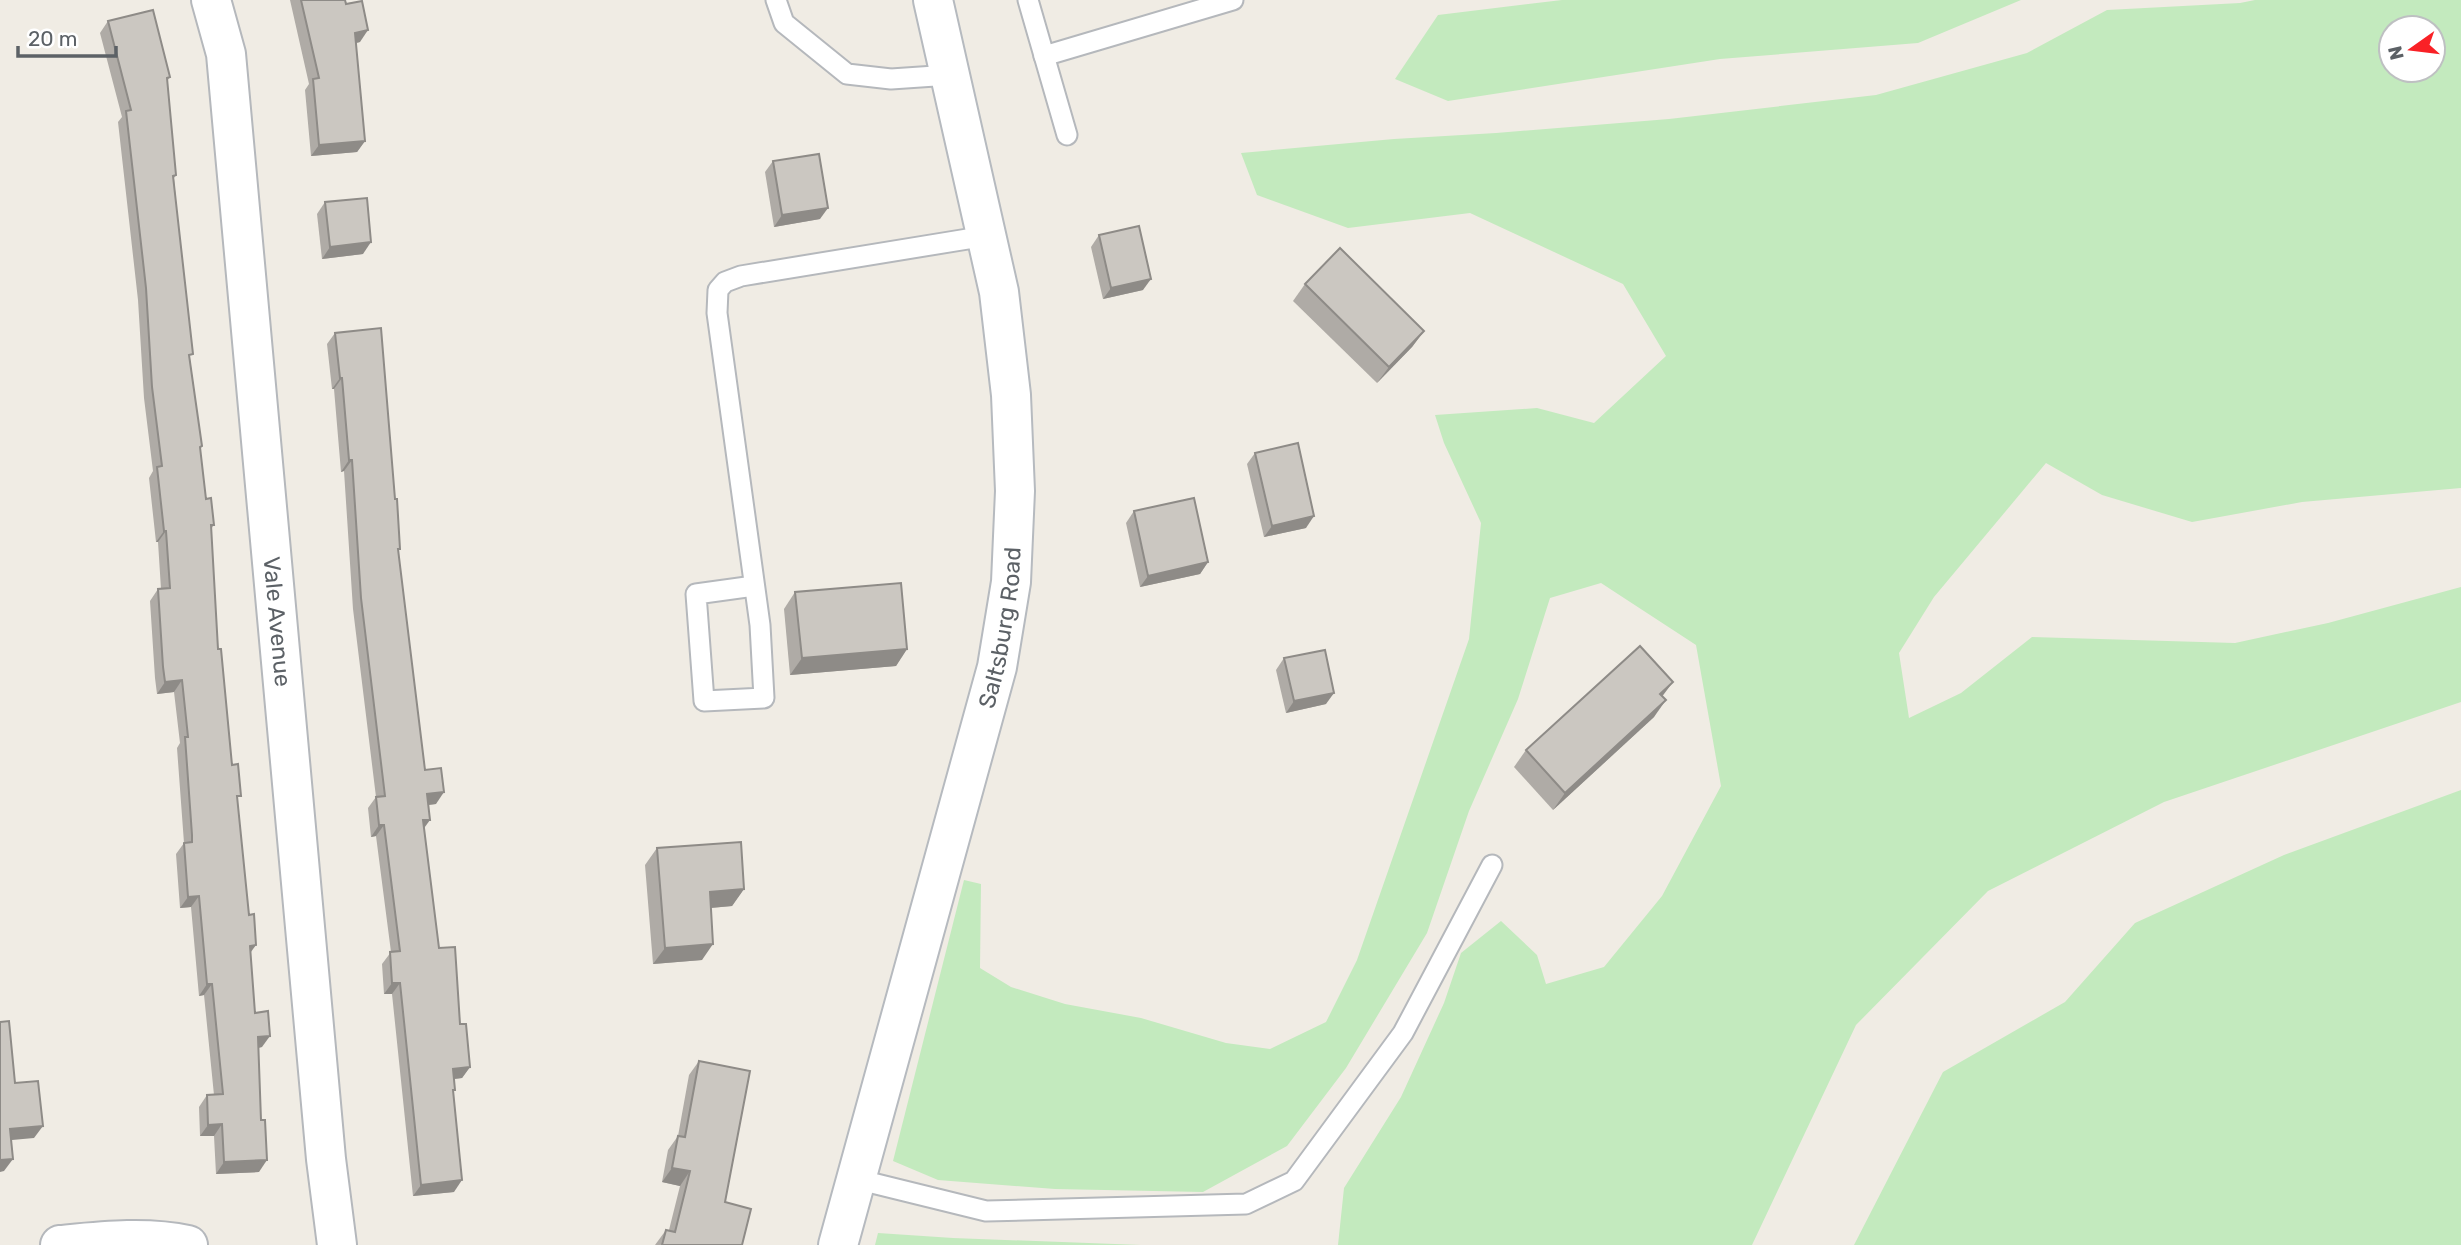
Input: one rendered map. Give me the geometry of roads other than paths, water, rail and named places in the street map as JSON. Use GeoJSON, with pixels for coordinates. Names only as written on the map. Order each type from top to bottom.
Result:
{"type":"FeatureCollection","features":[{"type":"Feature","properties":{"kind":"street","name":"Vale Avenue"},"geometry":{"type":"LineString","coordinates":[[211,0],[226,54],[326,1159],[337,1245]]}},
{"type":"Feature","properties":{"kind":"street","name":"Saltsburg Road"},"geometry":{"type":"LineString","coordinates":[[838,1245],[996,667],[1011,582],[1015,491],[1011,395],[999,292],[933,0]]}},
{"type":"Feature","properties":{"kind":"street"},"geometry":{"type":"LineString","coordinates":[[60,1245],[110,1240],[170,1241],[188,1245]]}},
{"type":"Feature","properties":{"kind":"lane"},"geometry":{"type":"LineString","coordinates":[[776,0],[784,23],[847,74],[891,79],[950,75]]}},
{"type":"Feature","properties":{"kind":"lane"},"geometry":{"type":"LineString","coordinates":[[1028,0],[1067,135]]}},
{"type":"Feature","properties":{"kind":"lane"},"geometry":{"type":"LineString","coordinates":[[1044,55],[1233,0]]}},
{"type":"Feature","properties":{"kind":"lane"},"geometry":{"type":"LineString","coordinates":[[754,586],[696,594],[704,701],[764,698],[760,625],[717,313],[718,290],[725,282],[741,276],[986,236]]}},
{"type":"Feature","properties":{"kind":"lane"},"geometry":{"type":"LineString","coordinates":[[856,1179],[986,1211],[1246,1204],[1269,1195],[1294,1181],[1402,1033],[1492,865]]}}]}
